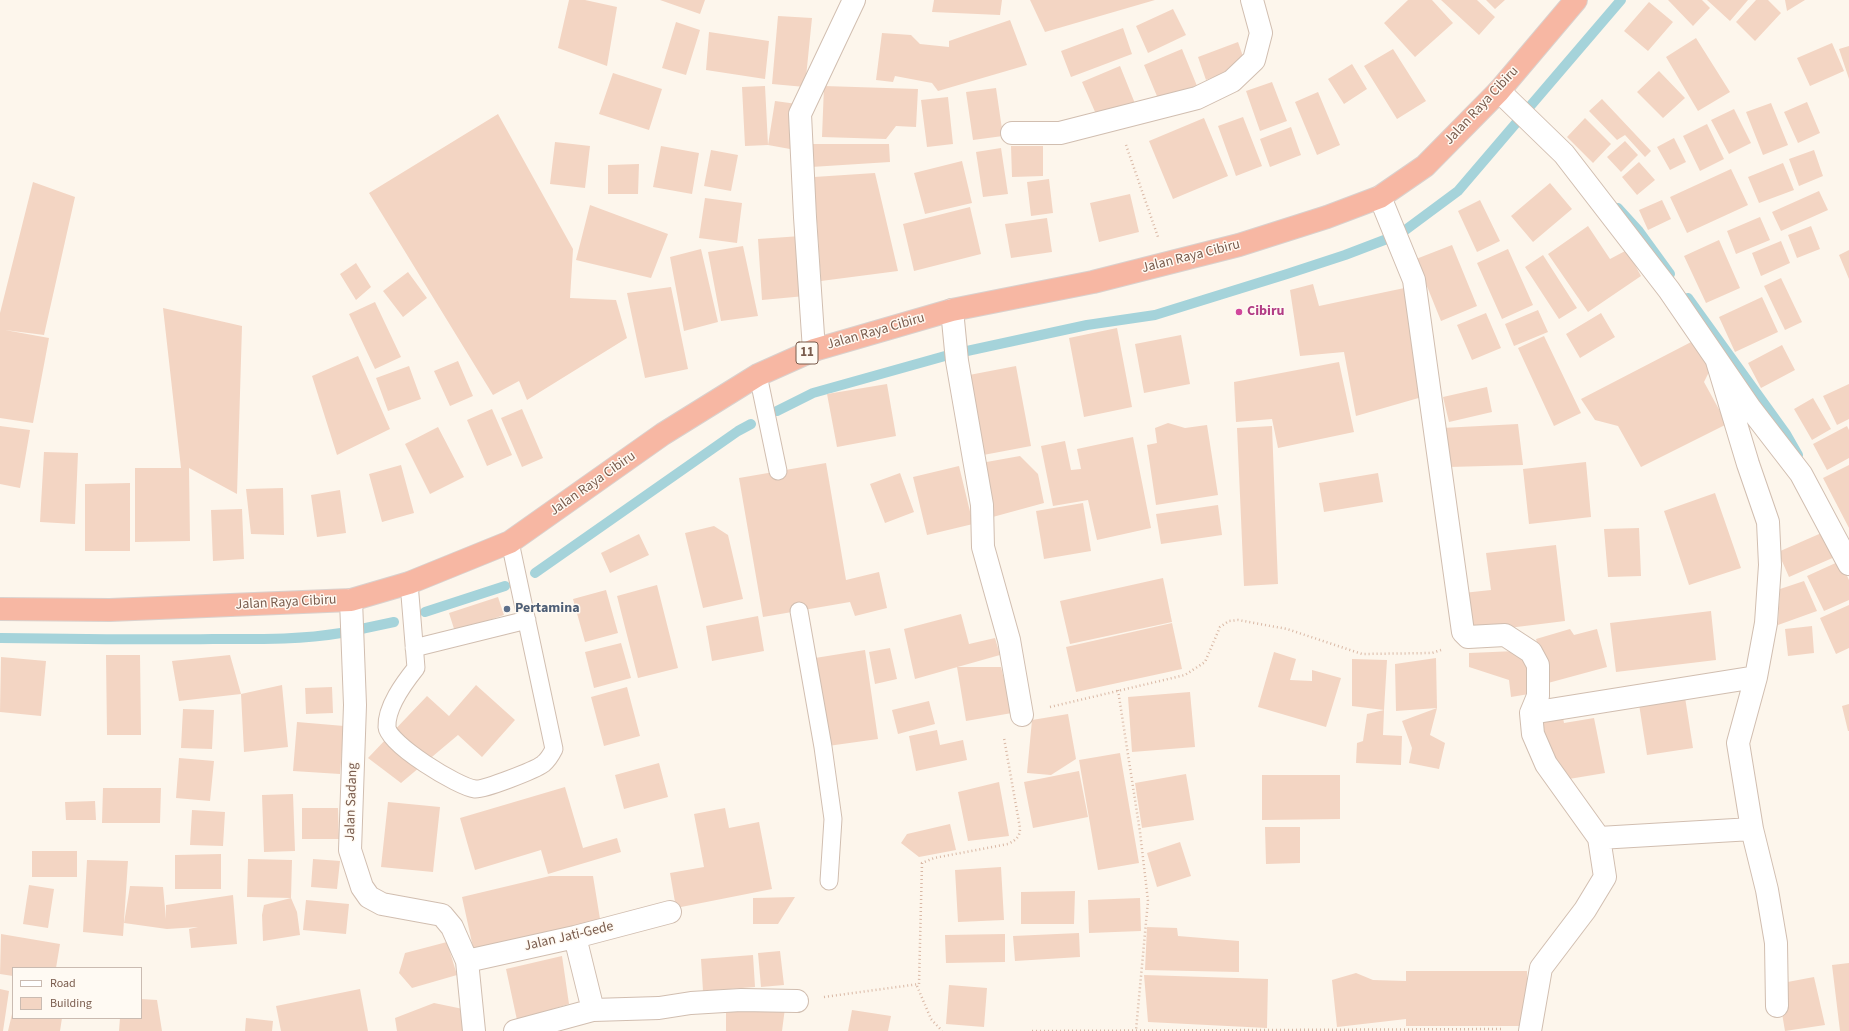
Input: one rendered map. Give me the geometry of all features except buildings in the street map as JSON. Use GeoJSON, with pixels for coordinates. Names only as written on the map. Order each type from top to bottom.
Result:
{"type":"FeatureCollection","features":[{"type":"Feature","properties":{"kind":"highway","name":"Jalan Raya Cibiru"},"geometry":{"type":"LineString","coordinates":[[0,609],[110,610],[351,600],[409,583],[510,542],[663,434],[758,375],[814,350],[952,310],[1093,282],[1239,245],[1327,217],[1380,197],[1425,166],[1499,91],[1576,0]]}},
{"type":"Feature","properties":{"kind":"street"},"geometry":{"type":"LineString","coordinates":[[814,350],[800,114],[854,0]]}},
{"type":"Feature","properties":{"kind":"street"},"geometry":{"type":"LineString","coordinates":[[1012,133],[1060,133],[1197,98],[1232,81],[1254,60],[1261,33],[1252,0]]}},
{"type":"Feature","properties":{"kind":"street"},"geometry":{"type":"LineString","coordinates":[[1499,91],[1564,154],[1669,290],[1750,408],[1801,474],[1849,564]]}},
{"type":"Feature","properties":{"kind":"street"},"geometry":{"type":"LineString","coordinates":[[1380,197],[1414,280],[1462,632],[1468,637],[1505,635],[1531,652],[1538,664],[1538,696],[1530,713],[1533,734],[1546,764],[1598,838],[1605,877],[1585,910],[1542,968],[1530,1031]]}},
{"type":"Feature","properties":{"kind":"street"},"geometry":{"type":"LineString","coordinates":[[952,310],[957,361],[982,505],[983,548],[1009,640],[1022,715]]}},
{"type":"Feature","properties":{"kind":"street"},"geometry":{"type":"LineString","coordinates":[[1717,361],[1748,464],[1768,522],[1770,565],[1766,622],[1756,677],[1738,743],[1752,829],[1767,890],[1776,943],[1777,1006]]}},
{"type":"Feature","properties":{"kind":"street","name":"Jalan Sadang"},"geometry":{"type":"LineString","coordinates":[[351,600],[355,705],[350,850],[362,887],[369,897],[382,904],[442,915],[452,927],[467,961],[474,1031]]}},
{"type":"Feature","properties":{"kind":"street"},"geometry":{"type":"LineString","coordinates":[[1530,713],[1756,677]]}},
{"type":"Feature","properties":{"kind":"street"},"geometry":{"type":"LineString","coordinates":[[1598,838],[1752,829]]}},
{"type":"Feature","properties":{"kind":"street","name":"Jalan Jati-Gede"},"geometry":{"type":"LineString","coordinates":[[467,961],[575,937],[670,912]]}},
{"type":"Feature","properties":{"kind":"street"},"geometry":{"type":"LineString","coordinates":[[575,937],[593,1010]]}},
{"type":"Feature","properties":{"kind":"street"},"geometry":{"type":"LineString","coordinates":[[515,1031],[593,1010],[659,1008],[691,1003],[741,1000],[797,1001]]}},
{"type":"Feature","properties":{"kind":"lane"},"geometry":{"type":"LineString","coordinates":[[758,375],[778,471]]}},
{"type":"Feature","properties":{"kind":"lane"},"geometry":{"type":"LineString","coordinates":[[409,583],[416,668],[399,690],[388,718],[387,729],[396,741],[416,758],[435,771],[474,789],[487,788],[543,765],[554,749],[510,542]]}},
{"type":"Feature","properties":{"kind":"lane"},"geometry":{"type":"LineString","coordinates":[[799,611],[823,747],[833,820],[829,881]]}},
{"type":"Feature","properties":{"kind":"lane"},"geometry":{"type":"LineString","coordinates":[[414,648],[527,620]]}},
{"type":"Feature","properties":{"kind":"path"},"geometry":{"type":"LineString","coordinates":[[1116,118],[1167,263]]}},
{"type":"Feature","properties":{"kind":"path"},"geometry":{"type":"LineString","coordinates":[[942,1031],[930,1019],[917,986],[920,979],[922,863],[934,858],[1008,844],[1016,840],[1020,835],[1004,733],[1006,725],[1012,720],[1022,715],[1118,690],[1185,675],[1194,671],[1205,662],[1220,627],[1229,621],[1238,620],[1287,629],[1362,654],[1432,653],[1444,650]]}},
{"type":"Feature","properties":{"kind":"path"},"geometry":{"type":"LineString","coordinates":[[1118,690],[1140,832],[1148,901],[1136,1030]]}},
{"type":"Feature","properties":{"kind":"path"},"geometry":{"type":"LineString","coordinates":[[797,1001],[917,986]]}},
{"type":"Feature","properties":{"kind":"path"},"geometry":{"type":"LineString","coordinates":[[1032,1031],[1508,1029]]}},
{"type":"Feature","properties":{"kind":"waterway"},"geometry":{"type":"LineString","coordinates":[[1526,111],[1621,0]]}},
{"type":"Feature","properties":{"kind":"waterway"},"geometry":{"type":"LineString","coordinates":[[967,351],[1087,325],[1155,315],[1345,255],[1400,234],[1458,191],[1517,122]]}},
{"type":"Feature","properties":{"kind":"waterway"},"geometry":{"type":"LineString","coordinates":[[1618,208],[1638,230],[1670,274]]}},
{"type":"Feature","properties":{"kind":"waterway"},"geometry":{"type":"LineString","coordinates":[[1688,298],[1786,434],[1798,455]]}},
{"type":"Feature","properties":{"kind":"waterway"},"geometry":{"type":"LineString","coordinates":[[777,411],[813,393],[945,356]]}},
{"type":"Feature","properties":{"kind":"waterway"},"geometry":{"type":"LineString","coordinates":[[535,573],[738,431],[751,424]]}},
{"type":"Feature","properties":{"kind":"waterway"},"geometry":{"type":"LineString","coordinates":[[425,612],[505,586]]}},
{"type":"Feature","properties":{"kind":"waterway"},"geometry":{"type":"LineString","coordinates":[[361,629],[394,622]]}},
{"type":"Feature","properties":{"kind":"waterway"},"geometry":{"type":"LineString","coordinates":[[0,638],[261,639],[309,637],[341,633]]}},
{"type":"Feature","properties":{"kind":"place","name":"Cibiru"},"geometry":{"type":"Point","coordinates":[1239,312]}},
{"type":"Feature","properties":{"kind":"place","name":"Pertamina"},"geometry":{"type":"Point","coordinates":[507,609]}}]}
